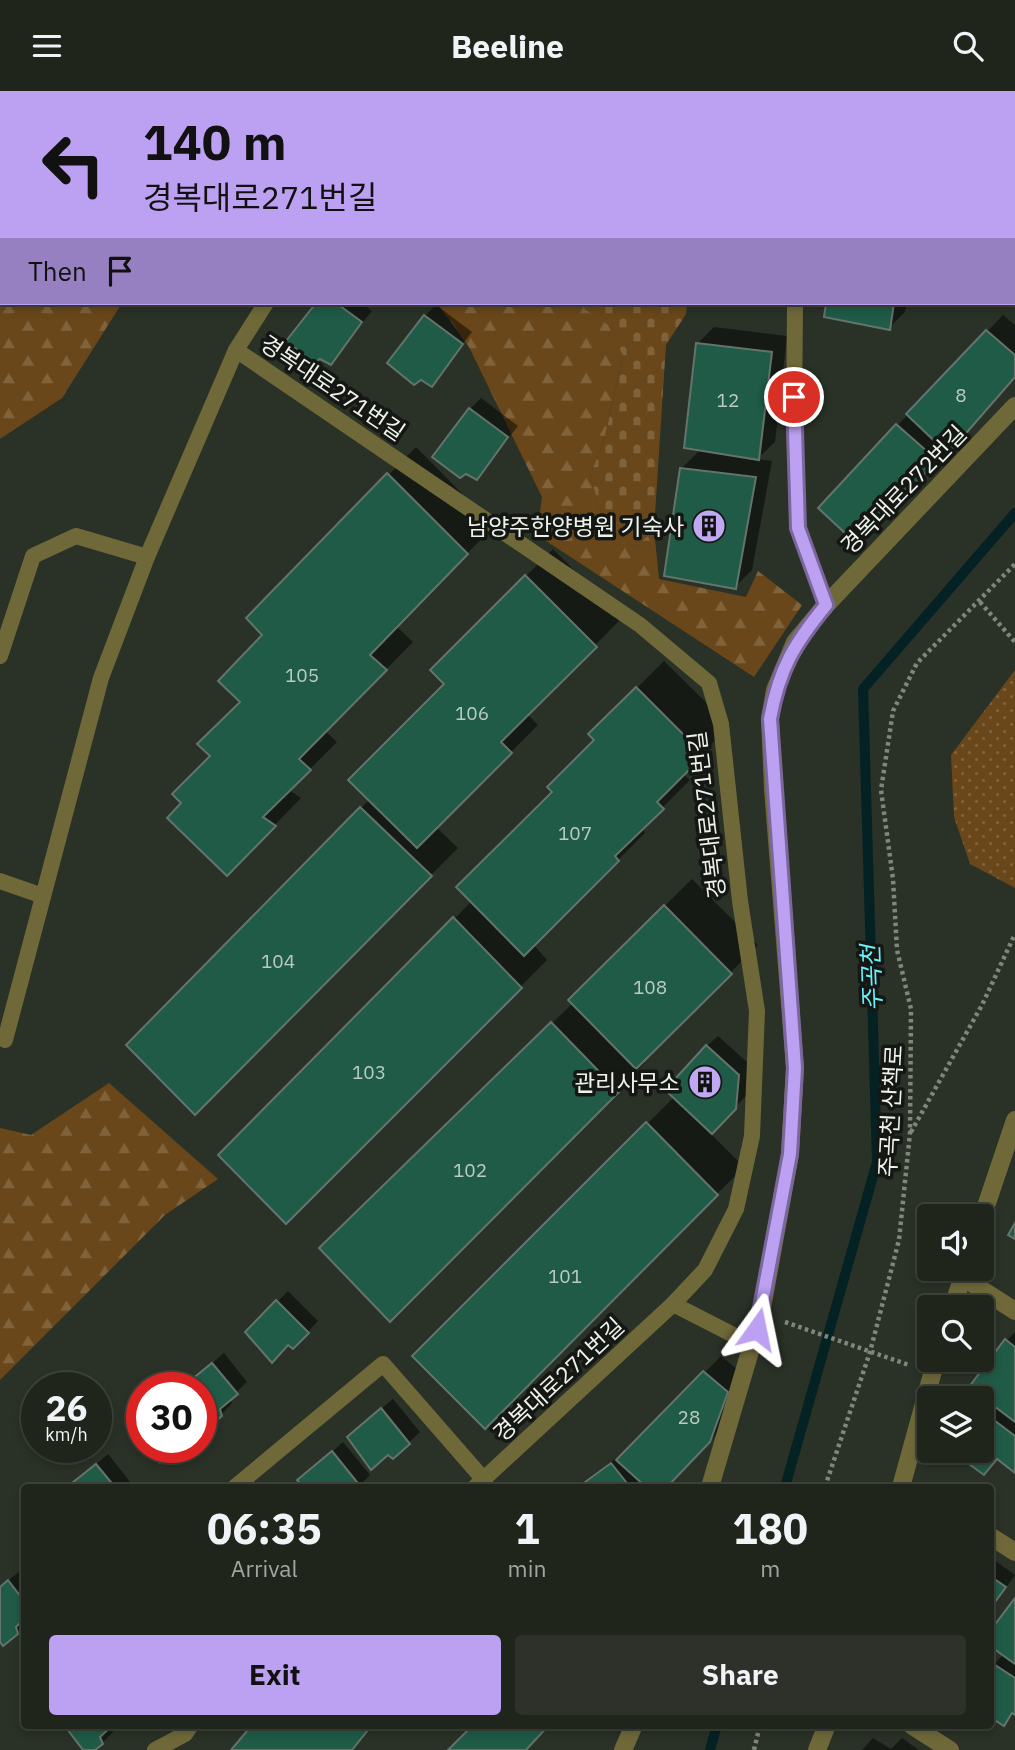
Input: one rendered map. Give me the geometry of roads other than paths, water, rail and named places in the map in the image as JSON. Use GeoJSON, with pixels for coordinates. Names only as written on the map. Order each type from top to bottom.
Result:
{"type":"FeatureCollection","features":[{"type":"Feature","properties":{"kind":"street","name":"경복대로272번길"},"geometry":{"type":"LineString","coordinates":[[826,605],[1015,406]]}},
{"type":"Feature","properties":{"kind":"street"},"geometry":{"type":"LineString","coordinates":[[711,1484],[761,1314],[790,1154],[795,1068],[770,719],[775,690],[795,642],[826,605]]}},
{"type":"Feature","properties":{"kind":"street"},"geometry":{"type":"LineString","coordinates":[[987,1204],[1015,1120]]}},
{"type":"Feature","properties":{"kind":"street"},"geometry":{"type":"LineString","coordinates":[[974,1281],[1015,1311]]}},
{"type":"Feature","properties":{"kind":"street"},"geometry":{"type":"LineString","coordinates":[[906,1484],[933,1372]]}},
{"type":"Feature","properties":{"kind":"street"},"geometry":{"type":"LineString","coordinates":[[994,1539],[1015,1552]]}},
{"type":"Feature","properties":{"kind":"street"},"geometry":{"type":"LineString","coordinates":[[622,1750],[632,1729]]}},
{"type":"Feature","properties":{"kind":"street"},"geometry":{"type":"LineString","coordinates":[[817,1750],[825,1729]]}},
{"type":"Feature","properties":{"kind":"street"},"geometry":{"type":"LineString","coordinates":[[917,1729],[950,1750]]}},
{"type":"Feature","properties":{"kind":"lane","name":"경복대로271번길"},"geometry":{"type":"LineString","coordinates":[[265,305],[236,350],[640,625],[709,683],[721,724],[740,901],[757,1010],[752,1136],[736,1209],[705,1270],[673,1304],[480,1484]]}},
{"type":"Feature","properties":{"kind":"lane"},"geometry":{"type":"LineString","coordinates":[[796,305],[794,421],[798,528],[826,605]]}},
{"type":"Feature","properties":{"kind":"lane"},"geometry":{"type":"LineString","coordinates":[[5,1040],[101,678],[147,557],[236,350]]}},
{"type":"Feature","properties":{"kind":"lane"},"geometry":{"type":"LineString","coordinates":[[0,656],[33,556],[76,536],[147,557]]}},
{"type":"Feature","properties":{"kind":"lane"},"geometry":{"type":"LineString","coordinates":[[0,881],[43,896]]}},
{"type":"Feature","properties":{"kind":"lane"},"geometry":{"type":"LineString","coordinates":[[673,1304],[752,1345]]}},
{"type":"Feature","properties":{"kind":"lane"},"geometry":{"type":"LineString","coordinates":[[239,1484],[383,1364],[480,1484]]}},
{"type":"Feature","properties":{"kind":"lane"},"geometry":{"type":"LineString","coordinates":[[155,1750],[185,1734],[188,1729]]}},
{"type":"Feature","properties":{"kind":"waterway","name":"주곡천"},"geometry":{"type":"LineString","coordinates":[[786,1484],[877,1162],[863,689],[1015,513]]}},
{"type":"Feature","properties":{"kind":"waterway","name":"주곡천"},"geometry":{"type":"LineString","coordinates":[[710,1750],[716,1729]]}},
{"type":"Feature","properties":{"kind":"place","name":"남양주한양병원 기숙사"},"geometry":{"type":"Point","coordinates":[709,526]}},
{"type":"Feature","properties":{"kind":"place","name":"관리사무소"},"geometry":{"type":"Point","coordinates":[705,1082]}}]}
